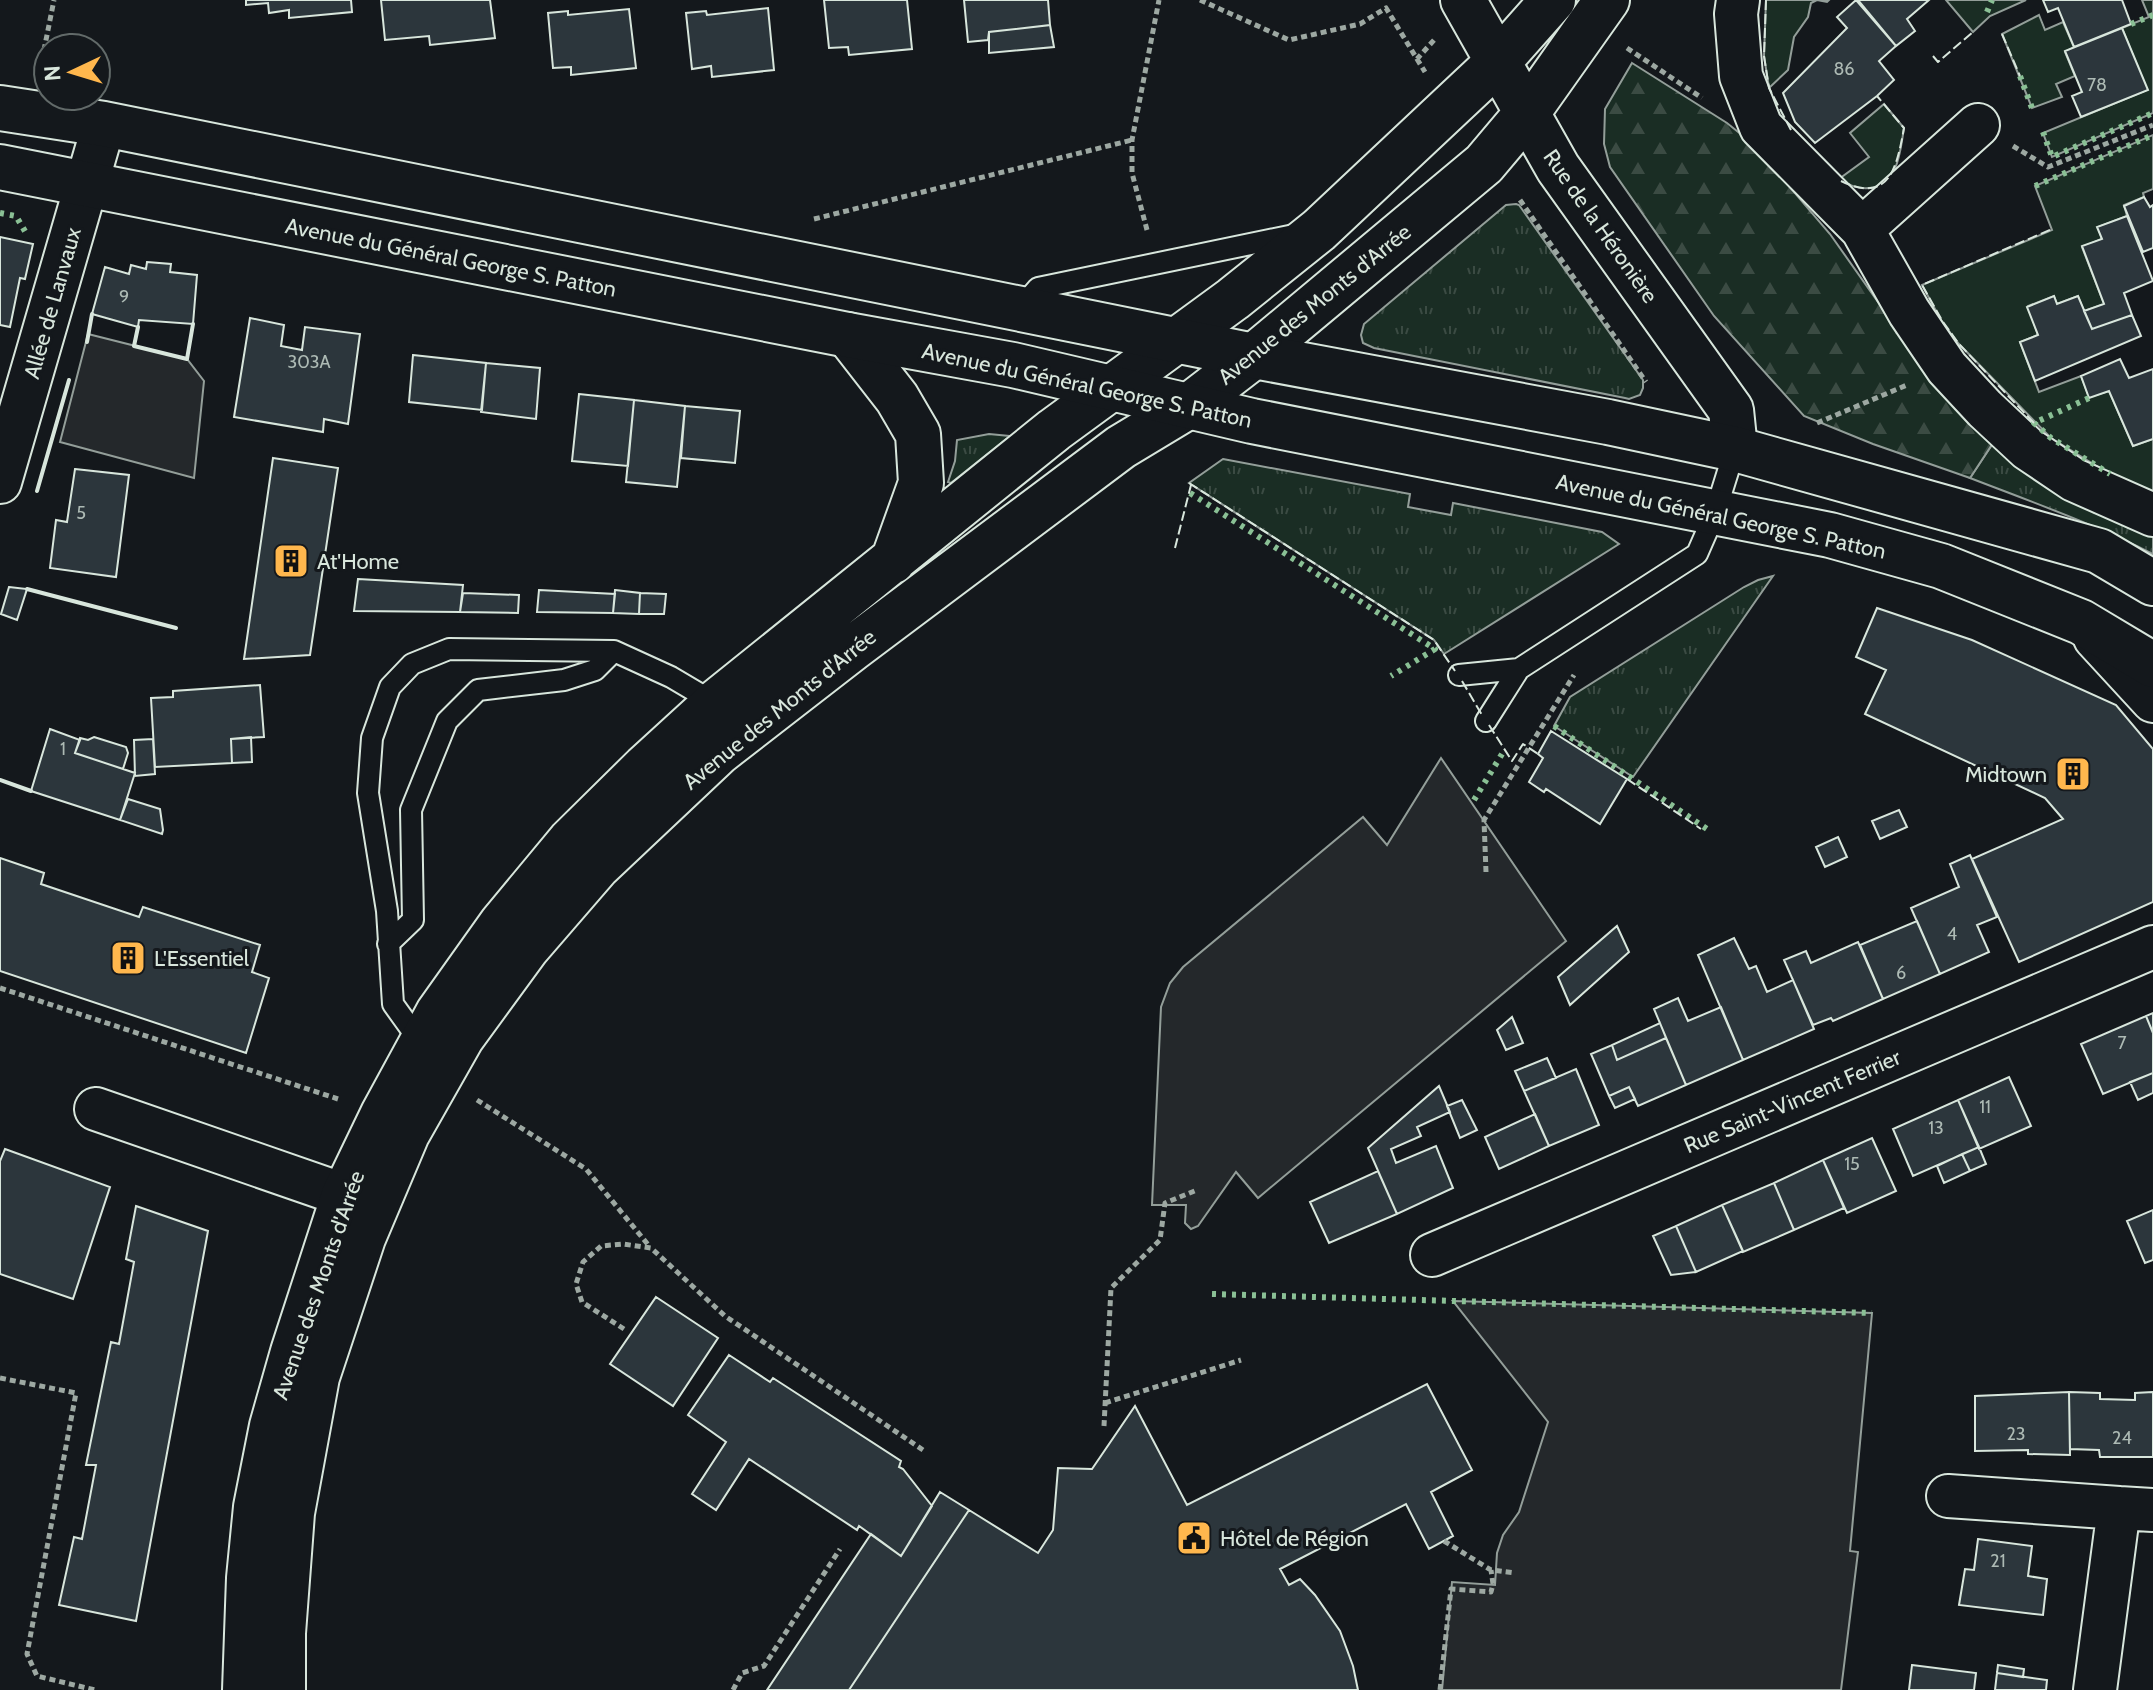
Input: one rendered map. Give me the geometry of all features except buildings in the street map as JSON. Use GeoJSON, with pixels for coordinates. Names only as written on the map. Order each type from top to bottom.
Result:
{"type":"FeatureCollection","features":[{"type":"Feature","properties":{"kind":"street","name":"Rue de la Héronière"},"geometry":{"type":"LineString","coordinates":[[1463,0],[1558,168],[1731,410],[1735,449]]}},
{"type":"Feature","properties":{"kind":"street","name":"Avenue des Monts d'Arrée"},"geometry":{"type":"LineString","coordinates":[[245,1690],[249,1578],[256,1507],[269,1439],[293,1352],[344,1195],[383,1114],[438,1013],[502,923],[570,841],[715,703],[1054,430],[1233,299],[1319,230],[1498,62],[1553,0]]}},
{"type":"Feature","properties":{"kind":"street"},"geometry":{"type":"LineString","coordinates":[[1738,0],[1736,14],[1741,76],[1761,127],[1862,229],[1909,312],[1947,368],[2028,449],[2074,480],[2153,515]]}},
{"type":"Feature","properties":{"kind":"street","name":"Avenue des Monts d'Arrée"},"geometry":{"type":"LineString","coordinates":[[283,1690],[283,1633],[292,1513],[317,1377],[363,1238],[401,1147],[462,1037],[527,948],[597,867],[719,752],[1121,447],[1189,406],[1254,356],[1484,164],[1527,113],[1599,11]]}},
{"type":"Feature","properties":{"kind":"street"},"geometry":{"type":"LineString","coordinates":[[0,108],[104,124],[1254,356],[1608,422],[1735,449],[2099,551],[2153,583]]}},
{"type":"Feature","properties":{"kind":"street","name":"Allée de Lanvaux"},"geometry":{"type":"LineString","coordinates":[[0,482],[104,124]]}},
{"type":"Feature","properties":{"kind":"street"},"geometry":{"type":"LineString","coordinates":[[1862,229],[1978,125]]}},
{"type":"Feature","properties":{"kind":"street","name":"Avenue du Général George S. Patton"},"geometry":{"type":"LineString","coordinates":[[0,167],[1013,365],[1252,421],[1830,535],[1941,566],[2081,622],[2153,665]]}},
{"type":"Feature","properties":{"kind":"street"},"geometry":{"type":"LineString","coordinates":[[848,335],[897,398],[918,434],[921,483],[893,561]]}},
{"type":"Feature","properties":{"kind":"street"},"geometry":{"type":"LineString","coordinates":[[2081,622],[2153,701]]}},
{"type":"Feature","properties":{"kind":"street","name":"Rue Saint-Vincent Ferrier"},"geometry":{"type":"LineString","coordinates":[[1432,1255],[2153,947]]}},
{"type":"Feature","properties":{"kind":"street"},"geometry":{"type":"LineString","coordinates":[[96,1109],[344,1195]]}},
{"type":"Feature","properties":{"kind":"street"},"geometry":{"type":"LineString","coordinates":[[1948,1496],[2136,1509],[2095,1690]]}},
{"type":"Feature","properties":{"kind":"lane"},"geometry":{"type":"LineString","coordinates":[[1020,309],[1038,288],[1319,230]]}},
{"type":"Feature","properties":{"kind":"lane"},"geometry":{"type":"LineString","coordinates":[[1486,721],[1519,669],[1697,554],[1715,513],[1735,449]]}},
{"type":"Feature","properties":{"kind":"lane"},"geometry":{"type":"LineString","coordinates":[[421,1043],[393,1004],[387,911],[368,793],[372,738],[390,687],[412,664],[449,649],[614,651],[671,677],[715,703]]}},
{"type":"Feature","properties":{"kind":"lane"},"geometry":{"type":"LineString","coordinates":[[388,944],[413,920],[411,810],[447,721],[478,690],[564,680],[595,670],[614,651]]}},
{"type":"Feature","properties":{"kind":"lane"},"geometry":{"type":"LineString","coordinates":[[1459,675],[1519,669]]}},
{"type":"Feature","properties":{"kind":"path"},"geometry":{"type":"LineString","coordinates":[[1156,263],[1132,173],[1132,140],[1159,0]]}},
{"type":"Feature","properties":{"kind":"path"},"geometry":{"type":"LineString","coordinates":[[1200,0],[1289,40],[1360,24],[1386,8]]}},
{"type":"Feature","properties":{"kind":"path"},"geometry":{"type":"LineString","coordinates":[[1599,11],[1723,112],[1761,127]]}},
{"type":"Feature","properties":{"kind":"path"},"geometry":{"type":"LineString","coordinates":[[1978,125],[2048,167],[2153,125]]}},
{"type":"Feature","properties":{"kind":"path"},"geometry":{"type":"LineString","coordinates":[[786,262],[796,224],[1132,140]]}},
{"type":"Feature","properties":{"kind":"path"},"geometry":{"type":"LineString","coordinates":[[1513,189],[1646,381],[1646,395]]}},
{"type":"Feature","properties":{"kind":"path"},"geometry":{"type":"LineString","coordinates":[[1486,872],[1484,820],[1578,670]]}},
{"type":"Feature","properties":{"kind":"path"},"geometry":{"type":"LineString","coordinates":[[0,988],[338,1099]]}},
{"type":"Feature","properties":{"kind":"path"},"geometry":{"type":"LineString","coordinates":[[483,1104],[586,1169],[651,1248],[725,1316],[923,1450]]}},
{"type":"Feature","properties":{"kind":"path"},"geometry":{"type":"LineString","coordinates":[[1104,1426],[1111,1288],[1160,1240],[1165,1203],[1197,1190]]}},
{"type":"Feature","properties":{"kind":"path"},"geometry":{"type":"LineString","coordinates":[[624,1329],[582,1302],[576,1284],[583,1262],[601,1246],[623,1244],[651,1248]]}},
{"type":"Feature","properties":{"kind":"path"},"geometry":{"type":"LineString","coordinates":[[1105,1403],[1241,1360]]}},
{"type":"Feature","properties":{"kind":"path"},"geometry":{"type":"LineString","coordinates":[[0,1378],[76,1393],[27,1654],[37,1676],[95,1690]]}},
{"type":"Feature","properties":{"kind":"path"},"geometry":{"type":"LineString","coordinates":[[1444,1541],[1491,1570],[1515,1573]]}},
{"type":"Feature","properties":{"kind":"path"},"geometry":{"type":"LineString","coordinates":[[733,1690],[742,1673],[764,1666],[840,1549]]}},
{"type":"Feature","properties":{"kind":"path"},"geometry":{"type":"LineString","coordinates":[[1440,1690],[1451,1589],[1491,1592],[1491,1570]]}},
{"type":"Feature","properties":{"kind":"green space"},"geometry":{"type":"Polygon","coordinates":[[[1766,0],[1817,0],[1811,3],[1808,17],[1794,37],[1788,70],[1769,88],[1764,56],[1766,0]]]}},
{"type":"Feature","properties":{"kind":"green space"},"geometry":{"type":"Polygon","coordinates":[[[1946,0],[2026,0],[1990,16],[1973,32],[1946,0]]]}},
{"type":"Feature","properties":{"kind":"green space"},"geometry":{"type":"Polygon","coordinates":[[[2142,0],[2153,0],[2153,113],[2052,157],[2043,133],[2147,90],[2122,28],[2149,17],[2142,0]]]}},
{"type":"Feature","properties":{"kind":"green space"},"geometry":{"type":"Polygon","coordinates":[[[2039,15],[2045,30],[2063,22],[2074,47],[2065,52],[2075,76],[2056,84],[2062,97],[2032,108],[2002,34],[2039,15]]]}},
{"type":"Feature","properties":{"kind":"green space"},"geometry":{"type":"Polygon","coordinates":[[[1632,63],[1727,123],[1753,144],[1830,234],[1907,343],[1995,440],[1970,478],[1804,416],[1714,316],[1610,167],[1604,144],[1605,109],[1632,63]]]}},
{"type":"Feature","properties":{"kind":"green space"},"geometry":{"type":"Polygon","coordinates":[[[1884,104],[1904,128],[1896,166],[1887,181],[1879,186],[1865,188],[1849,185],[1839,179],[1869,157],[1850,133],[1884,104]]]}},
{"type":"Feature","properties":{"kind":"green space"},"geometry":{"type":"Polygon","coordinates":[[[2153,135],[2153,189],[2143,193],[2144,197],[2124,205],[2127,216],[2098,227],[2102,239],[2082,247],[2104,304],[2084,311],[2078,296],[2057,304],[2054,296],[2028,306],[2038,335],[2020,342],[2039,392],[2081,376],[2089,397],[2109,391],[2133,446],[2153,439],[2153,494],[2108,473],[2051,438],[1959,344],[1942,322],[1922,285],[2052,230],[2035,186],[2153,135]]]}},
{"type":"Feature","properties":{"kind":"green space"},"geometry":{"type":"Polygon","coordinates":[[[1516,204],[1643,380],[1640,395],[1629,399],[1374,348],[1363,343],[1361,335],[1364,324],[1506,205],[1516,204]]]}},
{"type":"Feature","properties":{"kind":"green space"},"geometry":{"type":"Polygon","coordinates":[[[989,434],[1010,436],[951,483],[948,482],[955,461],[957,440],[989,434]]]}},
{"type":"Feature","properties":{"kind":"green space"},"geometry":{"type":"Polygon","coordinates":[[[1995,440],[2153,533],[2153,554],[2086,523],[1970,478],[1995,440]]]}},
{"type":"Feature","properties":{"kind":"green space"},"geometry":{"type":"Polygon","coordinates":[[[1223,459],[1410,494],[1408,507],[1451,515],[1453,503],[1602,532],[1619,544],[1444,654],[1434,640],[1189,483],[1223,459]]]}},
{"type":"Feature","properties":{"kind":"green space"},"geometry":{"type":"Polygon","coordinates":[[[1773,576],[1633,777],[1554,726],[1570,697],[1744,587],[1773,576]]]}},
{"type":"Feature","properties":{"kind":"shaded area"},"geometry":{"type":"Polygon","coordinates":[[[88,334],[187,359],[204,381],[194,478],[60,442],[88,334]]]}},
{"type":"Feature","properties":{"kind":"shaded area"},"geometry":{"type":"Polygon","coordinates":[[[1441,758],[1566,941],[1258,1198],[1236,1172],[1198,1226],[1191,1229],[1185,1223],[1186,1205],[1152,1205],[1161,1007],[1170,983],[1183,967],[1363,817],[1387,845],[1441,758]]]}},
{"type":"Feature","properties":{"kind":"shaded area"},"geometry":{"type":"Polygon","coordinates":[[[1453,1301],[1872,1313],[1850,1551],[1858,1552],[1841,1690],[1442,1690],[1452,1582],[1495,1585],[1497,1553],[1503,1535],[1519,1512],[1548,1422],[1453,1301]]]}},
{"type":"Feature","properties":{"kind":"hedge"},"geometry":{"type":"LineString","coordinates":[[1987,12],[1992,0]]}},
{"type":"Feature","properties":{"kind":"hedge"},"geometry":{"type":"LineString","coordinates":[[2131,24],[2153,15]]}},
{"type":"Feature","properties":{"kind":"hedge"},"geometry":{"type":"LineString","coordinates":[[2020,76],[2032,108]]}},
{"type":"Feature","properties":{"kind":"hedge"},"geometry":{"type":"LineString","coordinates":[[2043,132],[2052,157],[2153,113]]}},
{"type":"Feature","properties":{"kind":"hedge"},"geometry":{"type":"LineString","coordinates":[[2035,186],[2153,135]]}},
{"type":"Feature","properties":{"kind":"hedge"},"geometry":{"type":"LineString","coordinates":[[0,213],[16,216],[26,233]]}},
{"type":"Feature","properties":{"kind":"hedge"},"geometry":{"type":"LineString","coordinates":[[2089,398],[2034,423],[2051,438],[2110,474]]}},
{"type":"Feature","properties":{"kind":"hedge"},"geometry":{"type":"LineString","coordinates":[[1190,493],[1435,649],[1391,676]]}},
{"type":"Feature","properties":{"kind":"hedge"},"geometry":{"type":"LineString","coordinates":[[1554,726],[1710,831]]}},
{"type":"Feature","properties":{"kind":"hedge"},"geometry":{"type":"LineString","coordinates":[[1474,800],[1502,754]]}},
{"type":"Feature","properties":{"kind":"hedge"},"geometry":{"type":"LineString","coordinates":[[1212,1294],[1872,1313]]}},
{"type":"Feature","properties":{"kind":"fence"},"geometry":{"type":"LineString","coordinates":[[1766,0],[1764,56],[1769,88],[1791,130]]}},
{"type":"Feature","properties":{"kind":"fence"},"geometry":{"type":"LineString","coordinates":[[1933,56],[1938,62],[1973,32]]}},
{"type":"Feature","properties":{"kind":"fence"},"geometry":{"type":"LineString","coordinates":[[2002,34],[2020,76]]}},
{"type":"Feature","properties":{"kind":"fence"},"geometry":{"type":"LineString","coordinates":[[1841,181],[1871,188],[1881,185],[1894,168],[1904,128],[1877,96]]}},
{"type":"Feature","properties":{"kind":"fence"},"geometry":{"type":"LineString","coordinates":[[2034,423],[1959,344],[1922,285],[2052,229]]}},
{"type":"Feature","properties":{"kind":"fence"},"geometry":{"type":"LineString","coordinates":[[1189,483],[1434,640],[1455,671]]}},
{"type":"Feature","properties":{"kind":"fence"},"geometry":{"type":"LineString","coordinates":[[1175,548],[1191,485]]}},
{"type":"Feature","properties":{"kind":"fence"},"geometry":{"type":"LineString","coordinates":[[1462,681],[1482,715]]}},
{"type":"Feature","properties":{"kind":"fence"},"geometry":{"type":"LineString","coordinates":[[1489,725],[1512,761],[1523,744],[1538,754]]}},
{"type":"Feature","properties":{"kind":"fence"},"geometry":{"type":"LineString","coordinates":[[1627,779],[1701,829]]}},
{"type":"Feature","properties":{"kind":"wall"},"geometry":{"type":"LineString","coordinates":[[87,342],[92,314]]}},
{"type":"Feature","properties":{"kind":"wall"},"geometry":{"type":"LineString","coordinates":[[138,327],[134,346],[187,359],[193,324]]}},
{"type":"Feature","properties":{"kind":"wall"},"geometry":{"type":"LineString","coordinates":[[37,491],[69,380]]}},
{"type":"Feature","properties":{"kind":"wall"},"geometry":{"type":"LineString","coordinates":[[27,589],[176,628]]}},
{"type":"Feature","properties":{"kind":"wall"},"geometry":{"type":"LineString","coordinates":[[0,780],[31,791]]}},
{"type":"Feature","properties":{"kind":"place","name":"At'Home"},"geometry":{"type":"Point","coordinates":[291,561]}},
{"type":"Feature","properties":{"kind":"place","name":"Midtown"},"geometry":{"type":"Point","coordinates":[2073,774]}},
{"type":"Feature","properties":{"kind":"place","name":"L'Essentiel"},"geometry":{"type":"Point","coordinates":[128,958]}},
{"type":"Feature","properties":{"kind":"place","name":"Hôtel de Région"},"geometry":{"type":"Point","coordinates":[1194,1538]}}]}
